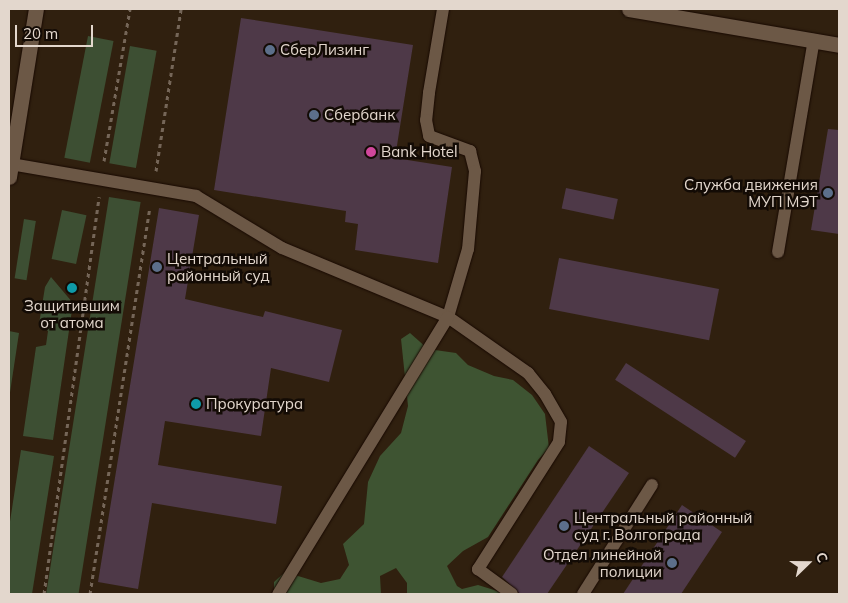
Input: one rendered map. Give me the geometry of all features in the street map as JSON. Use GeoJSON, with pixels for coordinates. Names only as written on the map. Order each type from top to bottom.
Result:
{"type":"FeatureCollection","features":[{"type":"Feature","properties":{"kind":"main road"},"geometry":{"type":"LineString","coordinates":[[10,171],[36,9]]}},
{"type":"Feature","properties":{"kind":"main road"},"geometry":{"type":"LineString","coordinates":[[629,9],[839,45]]}},
{"type":"Feature","properties":{"kind":"lane"},"geometry":{"type":"LineString","coordinates":[[278,594],[448,317],[468,248],[475,170],[470,151],[429,136],[426,120],[443,9]]}},
{"type":"Feature","properties":{"kind":"lane"},"geometry":{"type":"LineString","coordinates":[[778,252],[814,40]]}},
{"type":"Feature","properties":{"kind":"lane"},"geometry":{"type":"LineString","coordinates":[[10,171],[101,180],[196,196],[282,248],[448,317],[528,373],[545,394],[561,422],[559,442],[478,568],[512,594]]}},
{"type":"Feature","properties":{"kind":"lane"},"geometry":{"type":"LineString","coordinates":[[583,594],[652,485]]}},
{"type":"Feature","properties":{"kind":"path"},"geometry":{"type":"LineString","coordinates":[[44,594],[101,180],[130,9]]}},
{"type":"Feature","properties":{"kind":"path"},"geometry":{"type":"LineString","coordinates":[[90,594],[181,9]]}},
{"type":"Feature","properties":{"kind":"green space"},"geometry":{"type":"Polygon","coordinates":[[[88,36],[114,41],[90,163],[64,158],[88,36]]]}},
{"type":"Feature","properties":{"kind":"green space"},"geometry":{"type":"Polygon","coordinates":[[[130,46],[157,51],[136,168],[109,163],[130,46]]]}},
{"type":"Feature","properties":{"kind":"green space"},"geometry":{"type":"Polygon","coordinates":[[[109,197],[141,202],[79,594],[46,594],[109,197]]]}},
{"type":"Feature","properties":{"kind":"green space"},"geometry":{"type":"Polygon","coordinates":[[[62,210],[86,215],[76,264],[52,259],[62,210]]]}},
{"type":"Feature","properties":{"kind":"green space"},"geometry":{"type":"Polygon","coordinates":[[[24,219],[36,221],[26,280],[15,278],[24,219]]]}},
{"type":"Feature","properties":{"kind":"green space"},"geometry":{"type":"Polygon","coordinates":[[[51,277],[73,303],[53,440],[23,436],[36,347],[46,345],[48,331],[39,324],[45,287],[51,277]]]}},
{"type":"Feature","properties":{"kind":"green space"},"geometry":{"type":"Polygon","coordinates":[[[9,331],[19,333],[9,399],[9,331]]]}},
{"type":"Feature","properties":{"kind":"green space"},"geometry":{"type":"Polygon","coordinates":[[[410,333],[428,349],[456,353],[468,365],[494,376],[513,380],[532,395],[545,414],[549,448],[538,460],[488,537],[463,551],[447,566],[457,586],[462,589],[478,585],[507,594],[407,594],[407,583],[396,568],[380,576],[381,594],[274,594],[274,582],[285,572],[321,583],[340,579],[349,565],[343,544],[364,524],[368,482],[380,456],[401,433],[408,406],[401,339],[410,333]]]}},
{"type":"Feature","properties":{"kind":"green space"},"geometry":{"type":"Polygon","coordinates":[[[21,450],[54,456],[32,594],[9,594],[9,528],[21,450]]]}},
{"type":"Feature","properties":{"kind":"building","name":"Сбербанк"},"geometry":{"type":"Polygon","coordinates":[[[241,18],[413,45],[395,158],[452,167],[438,263],[355,250],[358,224],[345,222],[346,211],[214,190],[241,18]]]}},
{"type":"Feature","properties":{"kind":"building","name":"Служба движения МУП МЭТ"},"geometry":{"type":"Polygon","coordinates":[[[828,129],[839,130],[839,234],[811,230],[828,129]]]}},
{"type":"Feature","properties":{"kind":"building"},"geometry":{"type":"Polygon","coordinates":[[[566,188],[618,199],[613,220],[562,209],[566,188]]]}},
{"type":"Feature","properties":{"kind":"building"},"geometry":{"type":"Polygon","coordinates":[[[159,208],[199,215],[185,299],[263,317],[265,311],[342,330],[329,382],[271,368],[261,436],[165,421],[158,465],[282,486],[276,524],[152,503],[138,589],[98,582],[159,208]]]}},
{"type":"Feature","properties":{"kind":"building"},"geometry":{"type":"Polygon","coordinates":[[[559,258],[719,289],[709,340],[549,309],[559,258]]]}},
{"type":"Feature","properties":{"kind":"building"},"geometry":{"type":"Polygon","coordinates":[[[626,363],[746,441],[735,458],[615,380],[626,363]]]}},
{"type":"Feature","properties":{"kind":"building","name":"Центральный районный суд г. Волгограда"},"geometry":{"type":"Polygon","coordinates":[[[589,446],[629,473],[547,594],[520,594],[502,577],[589,446]]]}},
{"type":"Feature","properties":{"kind":"building","name":"Отдел линейной полиции"},"geometry":{"type":"Polygon","coordinates":[[[682,505],[722,532],[681,594],[623,594],[682,505]]]}},
{"type":"Feature","properties":{"kind":"place","name":"СберЛизинг"},"geometry":{"type":"Point","coordinates":[270,50]}},
{"type":"Feature","properties":{"kind":"place","name":"Сбербанк"},"geometry":{"type":"Point","coordinates":[314,115]}},
{"type":"Feature","properties":{"kind":"place","name":"Bank Hotel"},"geometry":{"type":"Point","coordinates":[371,152]}},
{"type":"Feature","properties":{"kind":"place","name":"Служба движения МУП МЭТ"},"geometry":{"type":"Point","coordinates":[828,193]}},
{"type":"Feature","properties":{"kind":"place","name":"Центральный районный суд"},"geometry":{"type":"Point","coordinates":[157,267]}},
{"type":"Feature","properties":{"kind":"place","name":"Защитившим от атома"},"geometry":{"type":"Point","coordinates":[72,288]}},
{"type":"Feature","properties":{"kind":"place","name":"Прокуратура"},"geometry":{"type":"Point","coordinates":[196,404]}},
{"type":"Feature","properties":{"kind":"place","name":"Центральный районный суд г. Волгограда"},"geometry":{"type":"Point","coordinates":[564,526]}},
{"type":"Feature","properties":{"kind":"place","name":"Отдел линейной полиции"},"geometry":{"type":"Point","coordinates":[672,563]}}]}
